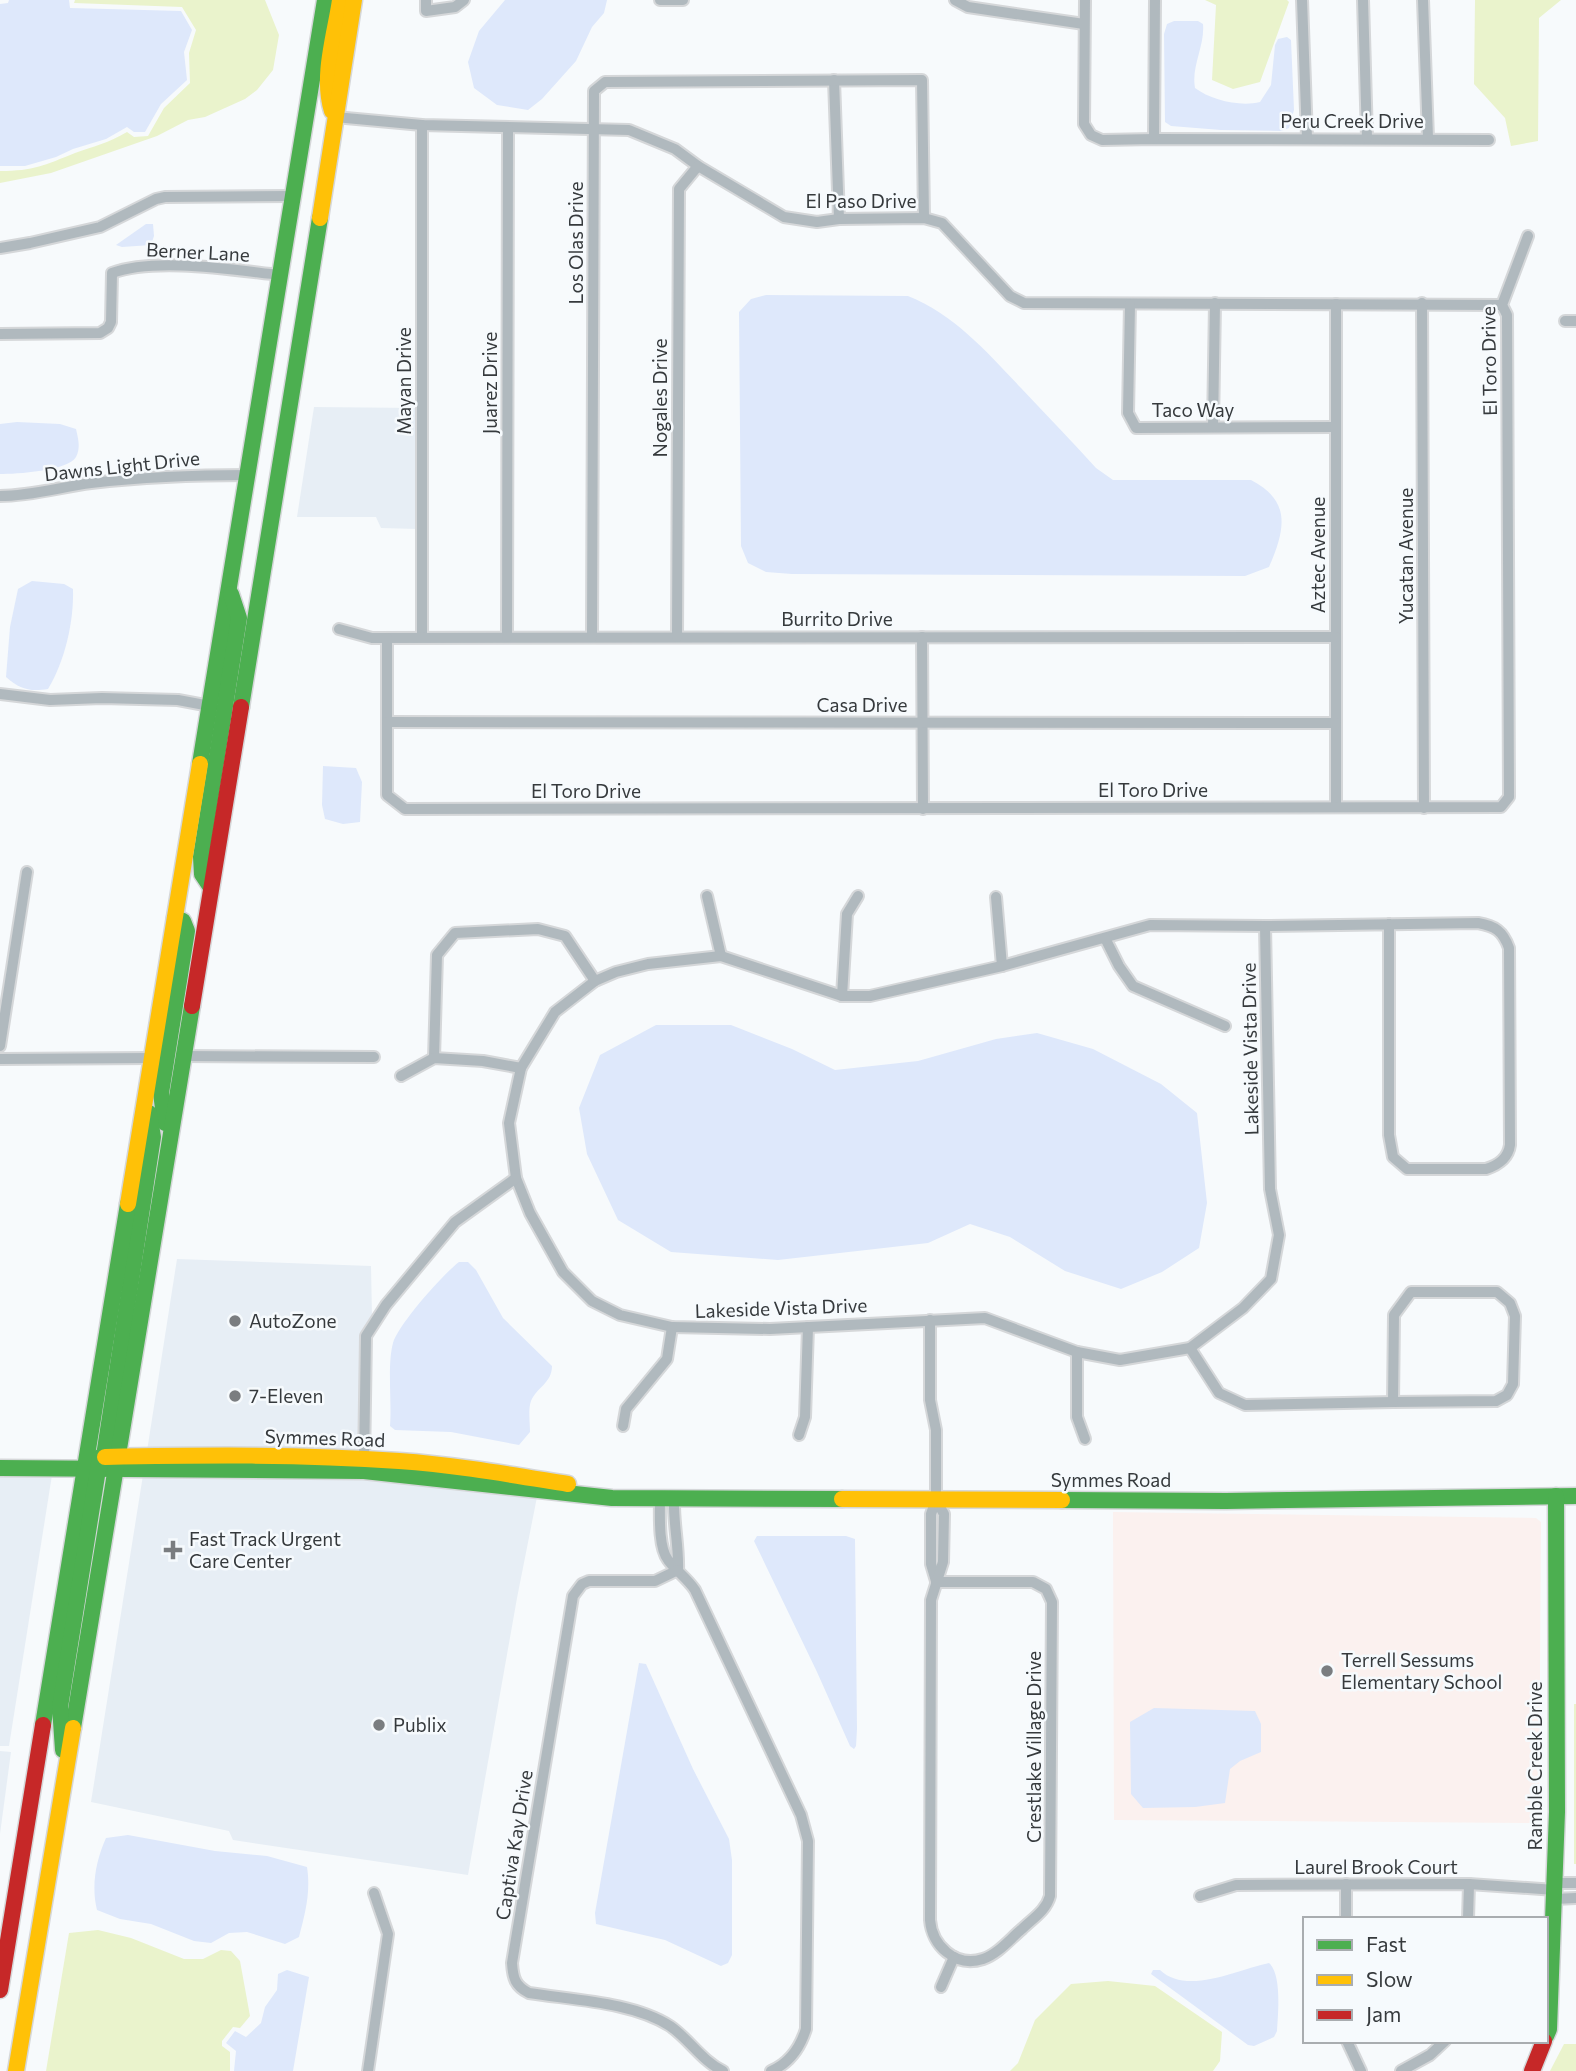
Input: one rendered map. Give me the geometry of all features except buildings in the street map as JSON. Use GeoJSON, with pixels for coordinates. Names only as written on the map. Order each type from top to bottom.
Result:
{"type":"FeatureCollection","features":[{"type":"Feature","properties":{"kind":"main road"},"geometry":{"type":"LineString","coordinates":[[16,2071],[66,1771],[101,1463],[152,1058],[325,0]]}},
{"type":"Feature","properties":{"kind":"main road"},"geometry":{"type":"LineString","coordinates":[[335,117],[328,104],[328,86],[340,0]]}},
{"type":"Feature","properties":{"kind":"main road"},"geometry":{"type":"LineString","coordinates":[[0,1990],[101,1463],[167,1147],[283,452],[354,0]]}},
{"type":"Feature","properties":{"kind":"main road"},"geometry":{"type":"LineString","coordinates":[[210,886],[202,874],[201,857],[239,618],[230,590]]}},
{"type":"Feature","properties":{"kind":"main road"},"geometry":{"type":"LineString","coordinates":[[167,1147],[161,1093],[187,931],[183,921],[175,918]]}},
{"type":"Feature","properties":{"kind":"main road","name":"Symmes Road"},"geometry":{"type":"LineString","coordinates":[[0,1458],[101,1463],[465,1468],[660,1497],[1226,1501],[1576,1496]]}},
{"type":"Feature","properties":{"kind":"main road","name":"Symmes Road"},"geometry":{"type":"LineString","coordinates":[[0,1468],[101,1463]]}},
{"type":"Feature","properties":{"kind":"main road","name":"Ramble Creek Drive"},"geometry":{"type":"LineString","coordinates":[[1548,2031],[1557,1812],[1556,1496]]}},
{"type":"Feature","properties":{"kind":"main road"},"geometry":{"type":"LineString","coordinates":[[1532,2071],[1543,2043]]}},
{"type":"Feature","properties":{"kind":"street"},"geometry":{"type":"LineString","coordinates":[[426,0],[425,11],[455,7],[464,0]]}},
{"type":"Feature","properties":{"kind":"street"},"geometry":{"type":"LineString","coordinates":[[660,0],[683,0]]}},
{"type":"Feature","properties":{"kind":"street"},"geometry":{"type":"LineString","coordinates":[[955,0],[968,7],[1084,24]]}},
{"type":"Feature","properties":{"kind":"street"},"geometry":{"type":"LineString","coordinates":[[1012,0],[1012,12]]}},
{"type":"Feature","properties":{"kind":"street"},"geometry":{"type":"LineString","coordinates":[[1084,0],[1084,124],[1091,135],[1102,141],[1154,139],[1155,0]]}},
{"type":"Feature","properties":{"kind":"street"},"geometry":{"type":"LineString","coordinates":[[1302,0],[1307,138]]}},
{"type":"Feature","properties":{"kind":"street"},"geometry":{"type":"LineString","coordinates":[[1423,0],[1428,138]]}},
{"type":"Feature","properties":{"kind":"street"},"geometry":{"type":"LineString","coordinates":[[1364,5],[1367,138]]}},
{"type":"Feature","properties":{"kind":"street"},"geometry":{"type":"LineString","coordinates":[[838,219],[834,80],[922,80],[923,218]]}},
{"type":"Feature","properties":{"kind":"street","name":"Los Olas Drive"},"geometry":{"type":"LineString","coordinates":[[592,637],[594,91],[605,82],[834,80]]}},
{"type":"Feature","properties":{"kind":"street","name":"El Paso Drive"},"geometry":{"type":"LineString","coordinates":[[335,117],[422,125],[629,130],[675,149],[698,166],[784,217],[817,222],[838,219],[923,218],[942,223],[1010,296],[1024,303],[1502,305]]}},
{"type":"Feature","properties":{"kind":"street","name":"Mayan Drive"},"geometry":{"type":"LineString","coordinates":[[422,125],[422,637]]}},
{"type":"Feature","properties":{"kind":"street","name":"Juarez Drive"},"geometry":{"type":"LineString","coordinates":[[507,637],[508,128]]}},
{"type":"Feature","properties":{"kind":"street","name":"Peru Creek Drive"},"geometry":{"type":"LineString","coordinates":[[1154,139],[1489,139]]}},
{"type":"Feature","properties":{"kind":"street","name":"Nogales Drive"},"geometry":{"type":"LineString","coordinates":[[677,637],[679,189],[698,166]]}},
{"type":"Feature","properties":{"kind":"street"},"geometry":{"type":"LineString","coordinates":[[0,248],[100,227],[165,197],[292,195]]}},
{"type":"Feature","properties":{"kind":"street","name":"El Toro Drive"},"geometry":{"type":"LineString","coordinates":[[387,638],[387,795],[405,809],[1501,807],[1509,797],[1507,315],[1502,305],[1528,236]]}},
{"type":"Feature","properties":{"kind":"street","name":"Berner Lane"},"geometry":{"type":"LineString","coordinates":[[0,334],[100,333],[108,328],[111,321],[112,273],[128,267],[203,266],[280,275]]}},
{"type":"Feature","properties":{"kind":"street"},"geometry":{"type":"LineString","coordinates":[[1213,427],[1215,303]]}},
{"type":"Feature","properties":{"kind":"street","name":"Yucatan Avenue"},"geometry":{"type":"LineString","coordinates":[[1422,303],[1424,808]]}},
{"type":"Feature","properties":{"kind":"street","name":"Taco Way"},"geometry":{"type":"LineString","coordinates":[[1130,304],[1128,413],[1136,428],[1335,428]]}},
{"type":"Feature","properties":{"kind":"street","name":"Aztec Avenue"},"geometry":{"type":"LineString","coordinates":[[1336,304],[1336,806]]}},
{"type":"Feature","properties":{"kind":"street","name":"Dawns Light Drive"},"geometry":{"type":"LineString","coordinates":[[0,496],[165,476],[248,475]]}},
{"type":"Feature","properties":{"kind":"street","name":"Burrito Drive"},"geometry":{"type":"LineString","coordinates":[[339,629],[372,638],[1336,637]]}},
{"type":"Feature","properties":{"kind":"street"},"geometry":{"type":"LineString","coordinates":[[922,637],[923,808]]}},
{"type":"Feature","properties":{"kind":"street"},"geometry":{"type":"LineString","coordinates":[[0,694],[50,700],[178,700],[210,706]]}},
{"type":"Feature","properties":{"kind":"street","name":"Casa Drive"},"geometry":{"type":"LineString","coordinates":[[387,722],[1336,723]]}},
{"type":"Feature","properties":{"kind":"street"},"geometry":{"type":"LineString","coordinates":[[0,1046],[27,872]]}},
{"type":"Feature","properties":{"kind":"street"},"geometry":{"type":"LineString","coordinates":[[707,896],[721,956]]}},
{"type":"Feature","properties":{"kind":"street"},"geometry":{"type":"LineString","coordinates":[[842,996],[847,914],[858,896]]}},
{"type":"Feature","properties":{"kind":"street"},"geometry":{"type":"LineString","coordinates":[[996,897],[1002,966]]}},
{"type":"Feature","properties":{"kind":"street","name":"Lakeside Vista Drive"},"geometry":{"type":"LineString","coordinates":[[1265,926],[1270,1189],[1279,1236],[1271,1279],[1243,1308],[1189,1348],[1120,1360],[1077,1352],[985,1318],[770,1329],[672,1328],[620,1315],[592,1301],[563,1272],[530,1213],[516,1178],[509,1123],[521,1068],[555,1012],[595,981],[648,964],[721,956],[842,996],[870,996],[1002,966],[1150,925],[1478,923],[1499,930],[1505,936],[1509,948],[1510,1145],[1509,1152],[1495,1166],[1486,1169],[1407,1170],[1393,1157],[1389,1135],[1389,924]]}},
{"type":"Feature","properties":{"kind":"street"},"geometry":{"type":"LineString","coordinates":[[434,1058],[437,956],[454,933],[538,929],[565,936],[595,981]]}},
{"type":"Feature","properties":{"kind":"street"},"geometry":{"type":"LineString","coordinates":[[1105,938],[1133,986],[1225,1026]]}},
{"type":"Feature","properties":{"kind":"street"},"geometry":{"type":"LineString","coordinates":[[182,1056],[374,1057]]}},
{"type":"Feature","properties":{"kind":"street"},"geometry":{"type":"LineString","coordinates":[[0,1059],[152,1058]]}},
{"type":"Feature","properties":{"kind":"street"},"geometry":{"type":"LineString","coordinates":[[401,1076],[434,1058],[482,1061],[521,1068]]}},
{"type":"Feature","properties":{"kind":"street"},"geometry":{"type":"LineString","coordinates":[[364,1465],[366,1336],[386,1305],[455,1222],[516,1178]]}},
{"type":"Feature","properties":{"kind":"street"},"geometry":{"type":"LineString","coordinates":[[1189,1348],[1219,1393],[1245,1405],[1496,1401],[1507,1395],[1513,1384],[1515,1316],[1510,1303],[1497,1292],[1411,1292],[1394,1315],[1394,1402]]}},
{"type":"Feature","properties":{"kind":"street"},"geometry":{"type":"LineString","coordinates":[[930,1320],[930,1400],[936,1430],[936,1500],[944,1514],[943,1562],[930,1600],[930,1920],[935,1941],[954,1957],[941,1987]]}},
{"type":"Feature","properties":{"kind":"street"},"geometry":{"type":"LineString","coordinates":[[799,1435],[805,1417],[808,1327]]}},
{"type":"Feature","properties":{"kind":"street"},"geometry":{"type":"LineString","coordinates":[[623,1426],[626,1409],[667,1359],[672,1328]]}},
{"type":"Feature","properties":{"kind":"street"},"geometry":{"type":"LineString","coordinates":[[1077,1352],[1077,1417],[1085,1439]]}},
{"type":"Feature","properties":{"kind":"street"},"geometry":{"type":"LineString","coordinates":[[660,1497],[673,1521],[678,1570],[695,1590],[801,1815],[808,1841],[806,2029],[795,2053],[788,2061],[771,2071]]}},
{"type":"Feature","properties":{"kind":"street","name":"Captiva Kay Drive"},"geometry":{"type":"LineString","coordinates":[[678,1570],[655,1581],[589,1581],[582,1584],[573,1596],[512,1962],[512,1976],[518,1987],[529,1993],[627,2008],[648,2015],[668,2025],[706,2060],[723,2071]]}},
{"type":"Feature","properties":{"kind":"street","name":"Crestlake Village Drive"},"geometry":{"type":"LineString","coordinates":[[936,1582],[1033,1583],[1046,1589],[1052,1602],[1050,1896],[1044,1909],[992,1955],[974,1961],[954,1957]]}},
{"type":"Feature","properties":{"kind":"street","name":"Laurel Brook Court"},"geometry":{"type":"LineString","coordinates":[[1555,1891],[1576,1883]]}},
{"type":"Feature","properties":{"kind":"street"},"geometry":{"type":"LineString","coordinates":[[1346,1884],[1346,1917]]}},
{"type":"Feature","properties":{"kind":"street"},"geometry":{"type":"LineString","coordinates":[[1468,1917],[1469,1884]]}},
{"type":"Feature","properties":{"kind":"street","name":"Laurel Brook Court"},"geometry":{"type":"LineString","coordinates":[[1200,1896],[1236,1885],[1469,1884],[1555,1891],[1576,1898]]}},
{"type":"Feature","properties":{"kind":"street"},"geometry":{"type":"LineString","coordinates":[[368,2071],[388,1934],[374,1893]]}},
{"type":"Feature","properties":{"kind":"street"},"geometry":{"type":"LineString","coordinates":[[1348,2043],[1361,2071]]}},
{"type":"Feature","properties":{"kind":"street"},"geometry":{"type":"LineString","coordinates":[[1401,2071],[1430,2055],[1443,2043]]}},
{"type":"Feature","properties":{"kind":"shaded area"},"geometry":{"type":"Polygon","coordinates":[[[314,407],[417,408],[417,529],[381,528],[376,517],[297,517],[314,407]]]}},
{"type":"Feature","properties":{"kind":"shaded area"},"geometry":{"type":"Polygon","coordinates":[[[177,1259],[371,1266],[372,1317],[360,1336],[359,1453],[147,1451],[177,1259]]]}},
{"type":"Feature","properties":{"kind":"shaded area"},"geometry":{"type":"Polygon","coordinates":[[[0,1474],[52,1475],[9,1746],[0,1746],[0,1474]]]}},
{"type":"Feature","properties":{"kind":"shaded area"},"geometry":{"type":"Polygon","coordinates":[[[143,1475],[340,1476],[537,1497],[468,1875],[233,1840],[229,1831],[91,1802],[143,1475]]]}},
{"type":"Feature","properties":{"kind":"shaded area","name":"Terrell Sessums Elementary School"},"geometry":{"type":"Polygon","coordinates":[[[1113,1512],[1536,1518],[1541,1522],[1539,1823],[1114,1820],[1113,1512]]]}},
{"type":"Feature","properties":{"kind":"shaded area"},"geometry":{"type":"Polygon","coordinates":[[[0,1751],[11,1752],[0,1834],[0,1751]]]}},
{"type":"Feature","properties":{"kind":"green space"},"geometry":{"type":"Polygon","coordinates":[[[75,0],[265,0],[279,35],[273,70],[257,90],[245,99],[205,117],[188,120],[157,136],[51,173],[0,183],[0,171],[39,167],[127,132],[134,137],[148,136],[164,108],[190,83],[189,53],[196,30],[182,7],[74,3],[75,0]]]}},
{"type":"Feature","properties":{"kind":"green space"},"geometry":{"type":"Polygon","coordinates":[[[1205,0],[1289,2],[1260,82],[1233,89],[1212,80],[1216,5],[1205,0]]]}},
{"type":"Feature","properties":{"kind":"green space"},"geometry":{"type":"Polygon","coordinates":[[[1475,0],[1561,0],[1539,18],[1538,141],[1511,146],[1505,118],[1474,84],[1475,0]]]}},
{"type":"Feature","properties":{"kind":"green space"},"geometry":{"type":"Polygon","coordinates":[[[1576,1704],[1576,1864],[1574,1864],[1576,1704]]]}},
{"type":"Feature","properties":{"kind":"green space"},"geometry":{"type":"Polygon","coordinates":[[[98,1930],[131,1938],[184,1959],[203,1959],[221,1950],[231,1951],[240,1961],[250,2016],[240,2028],[233,2027],[222,2041],[222,2046],[230,2052],[230,2071],[46,2071],[69,1933],[98,1930]]]}},
{"type":"Feature","properties":{"kind":"green space"},"geometry":{"type":"Polygon","coordinates":[[[1108,1981],[1155,1986],[1222,2032],[1220,2061],[1213,2071],[1010,2071],[1018,2063],[1035,2020],[1071,1984],[1108,1981]]]}},
{"type":"Feature","properties":{"kind":"green space"},"geometry":{"type":"Polygon","coordinates":[[[1564,2044],[1576,2044],[1576,2071],[1550,2071],[1564,2044]]]}},
{"type":"Feature","properties":{"kind":"water"},"geometry":{"type":"Polygon","coordinates":[[[9,0],[69,0],[70,8],[181,11],[192,30],[184,52],[187,80],[161,104],[145,132],[134,132],[127,127],[106,139],[56,157],[25,166],[0,166],[0,4],[8,3],[9,0]]]}},
{"type":"Feature","properties":{"kind":"water"},"geometry":{"type":"Polygon","coordinates":[[[505,0],[607,0],[604,13],[592,27],[576,61],[542,99],[528,110],[497,105],[474,88],[468,62],[479,31],[505,0]]]}},
{"type":"Feature","properties":{"kind":"water"},"geometry":{"type":"Polygon","coordinates":[[[1174,21],[1198,21],[1203,24],[1195,88],[1209,96],[1235,103],[1260,102],[1271,85],[1278,39],[1287,37],[1291,40],[1294,110],[1289,128],[1281,131],[1221,130],[1171,126],[1165,122],[1164,34],[1167,24],[1174,21]]]}},
{"type":"Feature","properties":{"kind":"water"},"geometry":{"type":"Polygon","coordinates":[[[146,224],[153,224],[154,236],[151,245],[116,245],[146,224]]]}},
{"type":"Feature","properties":{"kind":"water"},"geometry":{"type":"Polygon","coordinates":[[[766,295],[908,296],[940,313],[969,336],[996,361],[1096,468],[1113,480],[1251,480],[1264,488],[1279,507],[1279,541],[1269,567],[1245,576],[792,574],[766,572],[748,563],[741,546],[739,312],[751,299],[766,295]]]}},
{"type":"Feature","properties":{"kind":"water"},"geometry":{"type":"Polygon","coordinates":[[[0,424],[60,424],[76,429],[78,454],[71,462],[53,469],[0,474],[0,424]]]}},
{"type":"Feature","properties":{"kind":"water"},"geometry":{"type":"Polygon","coordinates":[[[32,581],[64,584],[73,589],[70,627],[64,653],[48,689],[41,690],[25,689],[6,677],[10,627],[18,589],[32,581]]]}},
{"type":"Feature","properties":{"kind":"water"},"geometry":{"type":"Polygon","coordinates":[[[323,766],[356,768],[362,782],[360,822],[343,824],[325,819],[322,805],[323,766]]]}},
{"type":"Feature","properties":{"kind":"water"},"geometry":{"type":"Polygon","coordinates":[[[656,1025],[731,1025],[792,1049],[835,1070],[918,1061],[996,1039],[1037,1033],[1093,1049],[1161,1084],[1197,1113],[1207,1203],[1199,1248],[1162,1272],[1121,1289],[1065,1271],[1010,1237],[970,1224],[928,1243],[778,1260],[671,1252],[618,1220],[587,1154],[579,1108],[600,1055],[656,1025]]]}},
{"type":"Feature","properties":{"kind":"water"},"geometry":{"type":"Polygon","coordinates":[[[459,1262],[468,1262],[476,1270],[503,1318],[552,1366],[550,1377],[531,1401],[530,1432],[519,1445],[451,1432],[395,1430],[390,1426],[390,1362],[393,1343],[403,1324],[422,1300],[459,1262]]]}},
{"type":"Feature","properties":{"kind":"water"},"geometry":{"type":"Polygon","coordinates":[[[757,1536],[846,1536],[855,1539],[857,1729],[854,1749],[850,1746],[754,1541],[757,1536]]]}},
{"type":"Feature","properties":{"kind":"water"},"geometry":{"type":"Polygon","coordinates":[[[639,1663],[646,1664],[693,1769],[729,1839],[732,1860],[732,1955],[728,1963],[721,1966],[665,1940],[596,1924],[595,1913],[639,1663]]]}},
{"type":"Feature","properties":{"kind":"water"},"geometry":{"type":"Polygon","coordinates":[[[1154,1708],[1255,1711],[1261,1724],[1261,1752],[1240,1761],[1230,1769],[1225,1803],[1195,1807],[1143,1808],[1131,1794],[1130,1722],[1154,1708]]]}},
{"type":"Feature","properties":{"kind":"water"},"geometry":{"type":"Polygon","coordinates":[[[128,1835],[215,1851],[267,1856],[307,1867],[308,1894],[299,1937],[285,1944],[247,1932],[229,1933],[211,1943],[194,1941],[151,1924],[120,1919],[97,1910],[95,1882],[102,1846],[106,1838],[128,1835]]]}},
{"type":"Feature","properties":{"kind":"water"},"geometry":{"type":"Polygon","coordinates":[[[1269,1963],[1278,1985],[1277,2031],[1274,2037],[1254,2046],[1248,2045],[1151,1974],[1153,1970],[1160,1970],[1184,1981],[1198,1981],[1269,1963]]]}},
{"type":"Feature","properties":{"kind":"water"},"geometry":{"type":"Polygon","coordinates":[[[287,1970],[309,1977],[293,2071],[234,2071],[236,2051],[226,2043],[235,2031],[246,2037],[261,2023],[265,2007],[277,1990],[278,1974],[287,1970]]]}},
{"type":"Feature","properties":{"kind":"traffic: fast"},"geometry":{"type":"LineString","coordinates":[[200,764],[325,0]]}},
{"type":"Feature","properties":{"kind":"traffic: fast"},"geometry":{"type":"LineString","coordinates":[[241,707],[320,218]]}},
{"type":"Feature","properties":{"kind":"traffic: fast"},"geometry":{"type":"LineString","coordinates":[[210,886],[202,874],[201,857],[239,618],[231,594]]}},
{"type":"Feature","properties":{"kind":"traffic: fast"},"geometry":{"type":"LineString","coordinates":[[165,1123],[161,1093],[187,931],[183,921],[175,918]]}},
{"type":"Feature","properties":{"kind":"traffic: fast"},"geometry":{"type":"LineString","coordinates":[[73,1728],[192,1006]]}},
{"type":"Feature","properties":{"kind":"traffic: fast"},"geometry":{"type":"LineString","coordinates":[[102,1469],[153,1137],[149,1113]]}},
{"type":"Feature","properties":{"kind":"traffic: fast"},"geometry":{"type":"LineString","coordinates":[[43,1725],[128,1204]]}},
{"type":"Feature","properties":{"kind":"traffic: fast"},"geometry":{"type":"LineString","coordinates":[[63,1750],[60,1707],[100,1457]]}},
{"type":"Feature","properties":{"kind":"traffic: fast"},"geometry":{"type":"LineString","coordinates":[[0,1468],[364,1471],[612,1498],[842,1499]]}},
{"type":"Feature","properties":{"kind":"traffic: fast"},"geometry":{"type":"LineString","coordinates":[[1548,2031],[1557,1812],[1556,1496]]}},
{"type":"Feature","properties":{"kind":"traffic: fast"},"geometry":{"type":"LineString","coordinates":[[1062,1500],[1226,1501],[1576,1496]]}},
{"type":"Feature","properties":{"kind":"traffic: slow"},"geometry":{"type":"LineString","coordinates":[[332,111],[328,70],[340,0]]}},
{"type":"Feature","properties":{"kind":"traffic: slow"},"geometry":{"type":"LineString","coordinates":[[320,218],[354,0]]}},
{"type":"Feature","properties":{"kind":"traffic: slow"},"geometry":{"type":"LineString","coordinates":[[128,1204],[200,764]]}},
{"type":"Feature","properties":{"kind":"traffic: slow"},"geometry":{"type":"LineString","coordinates":[[105,1457],[326,1457],[399,1461],[568,1484]]}},
{"type":"Feature","properties":{"kind":"traffic: slow"},"geometry":{"type":"LineString","coordinates":[[842,1499],[1062,1500]]}},
{"type":"Feature","properties":{"kind":"traffic: slow"},"geometry":{"type":"LineString","coordinates":[[16,2071],[73,1728]]}},
{"type":"Feature","properties":{"kind":"traffic: jam"},"geometry":{"type":"LineString","coordinates":[[192,1006],[241,707]]}},
{"type":"Feature","properties":{"kind":"traffic: jam"},"geometry":{"type":"LineString","coordinates":[[0,1990],[43,1725]]}},
{"type":"Feature","properties":{"kind":"traffic: jam"},"geometry":{"type":"LineString","coordinates":[[1532,2071],[1543,2043]]}},
{"type":"Feature","properties":{"kind":"place","name":"AutoZone"},"geometry":{"type":"Point","coordinates":[235,1321]}},
{"type":"Feature","properties":{"kind":"place","name":"7-Eleven"},"geometry":{"type":"Point","coordinates":[235,1396]}},
{"type":"Feature","properties":{"kind":"place","name":"Fast Track Urgent Care Center"},"geometry":{"type":"Point","coordinates":[173,1550]}},
{"type":"Feature","properties":{"kind":"place","name":"Terrell Sessums Elementary School"},"geometry":{"type":"Point","coordinates":[1327,1671]}},
{"type":"Feature","properties":{"kind":"place","name":"Publix"},"geometry":{"type":"Point","coordinates":[379,1725]}}]}
